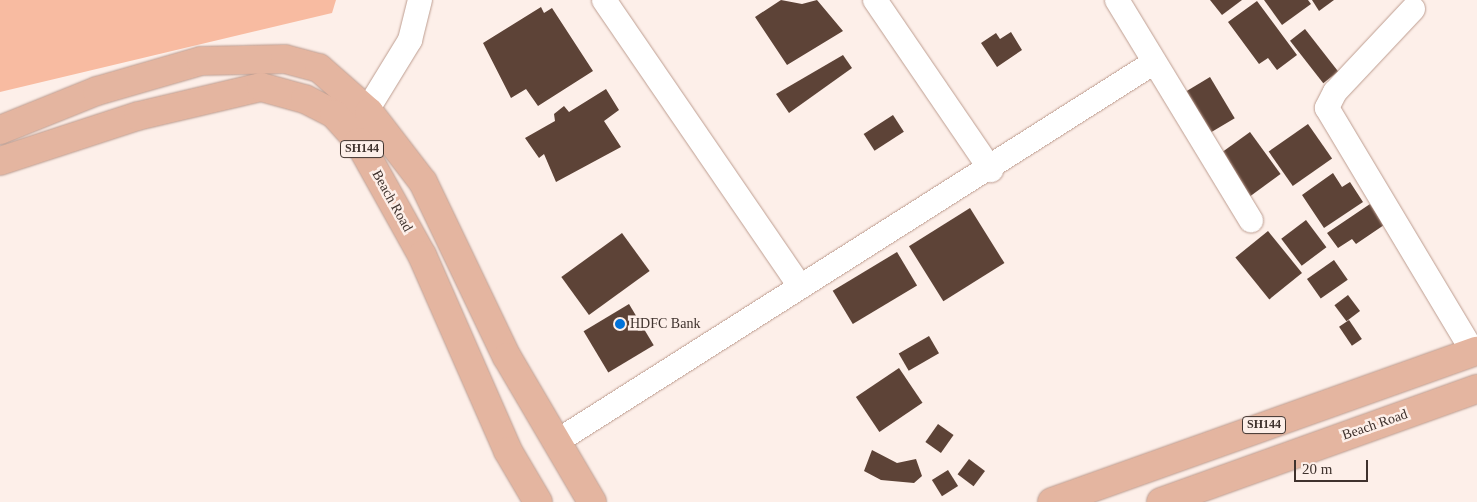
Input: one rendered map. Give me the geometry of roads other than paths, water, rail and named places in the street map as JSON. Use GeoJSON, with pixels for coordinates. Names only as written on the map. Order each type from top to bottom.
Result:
{"type":"FeatureCollection","features":[{"type":"Feature","properties":{"kind":"main road","name":"SH144"},"geometry":{"type":"LineString","coordinates":[[0,130],[97,91],[201,61],[252,58],[285,59],[319,68],[369,112],[424,182],[507,357],[592,502]]}},
{"type":"Feature","properties":{"kind":"main road","name":"Beach Road"},"geometry":{"type":"LineString","coordinates":[[0,161],[138,116],[261,87],[305,99],[334,114],[351,133],[422,255],[508,451],[538,502]]}},
{"type":"Feature","properties":{"kind":"main road","name":"SH144"},"geometry":{"type":"LineString","coordinates":[[1052,502],[1475,352]]}},
{"type":"Feature","properties":{"kind":"main road","name":"Beach Road"},"geometry":{"type":"LineString","coordinates":[[1161,502],[1477,389]]}},
{"type":"Feature","properties":{"kind":"street"},"geometry":{"type":"LineString","coordinates":[[351,133],[369,112],[410,40],[420,0]]}},
{"type":"Feature","properties":{"kind":"street"},"geometry":{"type":"LineString","coordinates":[[604,0],[800,286]]}},
{"type":"Feature","properties":{"kind":"street"},"geometry":{"type":"LineString","coordinates":[[875,0],[991,170]]}},
{"type":"Feature","properties":{"kind":"street"},"geometry":{"type":"LineString","coordinates":[[1117,0],[1153,63],[1251,220]]}},
{"type":"Feature","properties":{"kind":"street"},"geometry":{"type":"LineString","coordinates":[[1416,3],[1335,92],[1326,108],[1475,352]]}},
{"type":"Feature","properties":{"kind":"street"},"geometry":{"type":"LineString","coordinates":[[556,442],[800,286],[991,170],[1153,63]]}},
{"type":"Feature","properties":{"kind":"place","name":"HDFC Bank"},"geometry":{"type":"Point","coordinates":[620,324]}}]}
